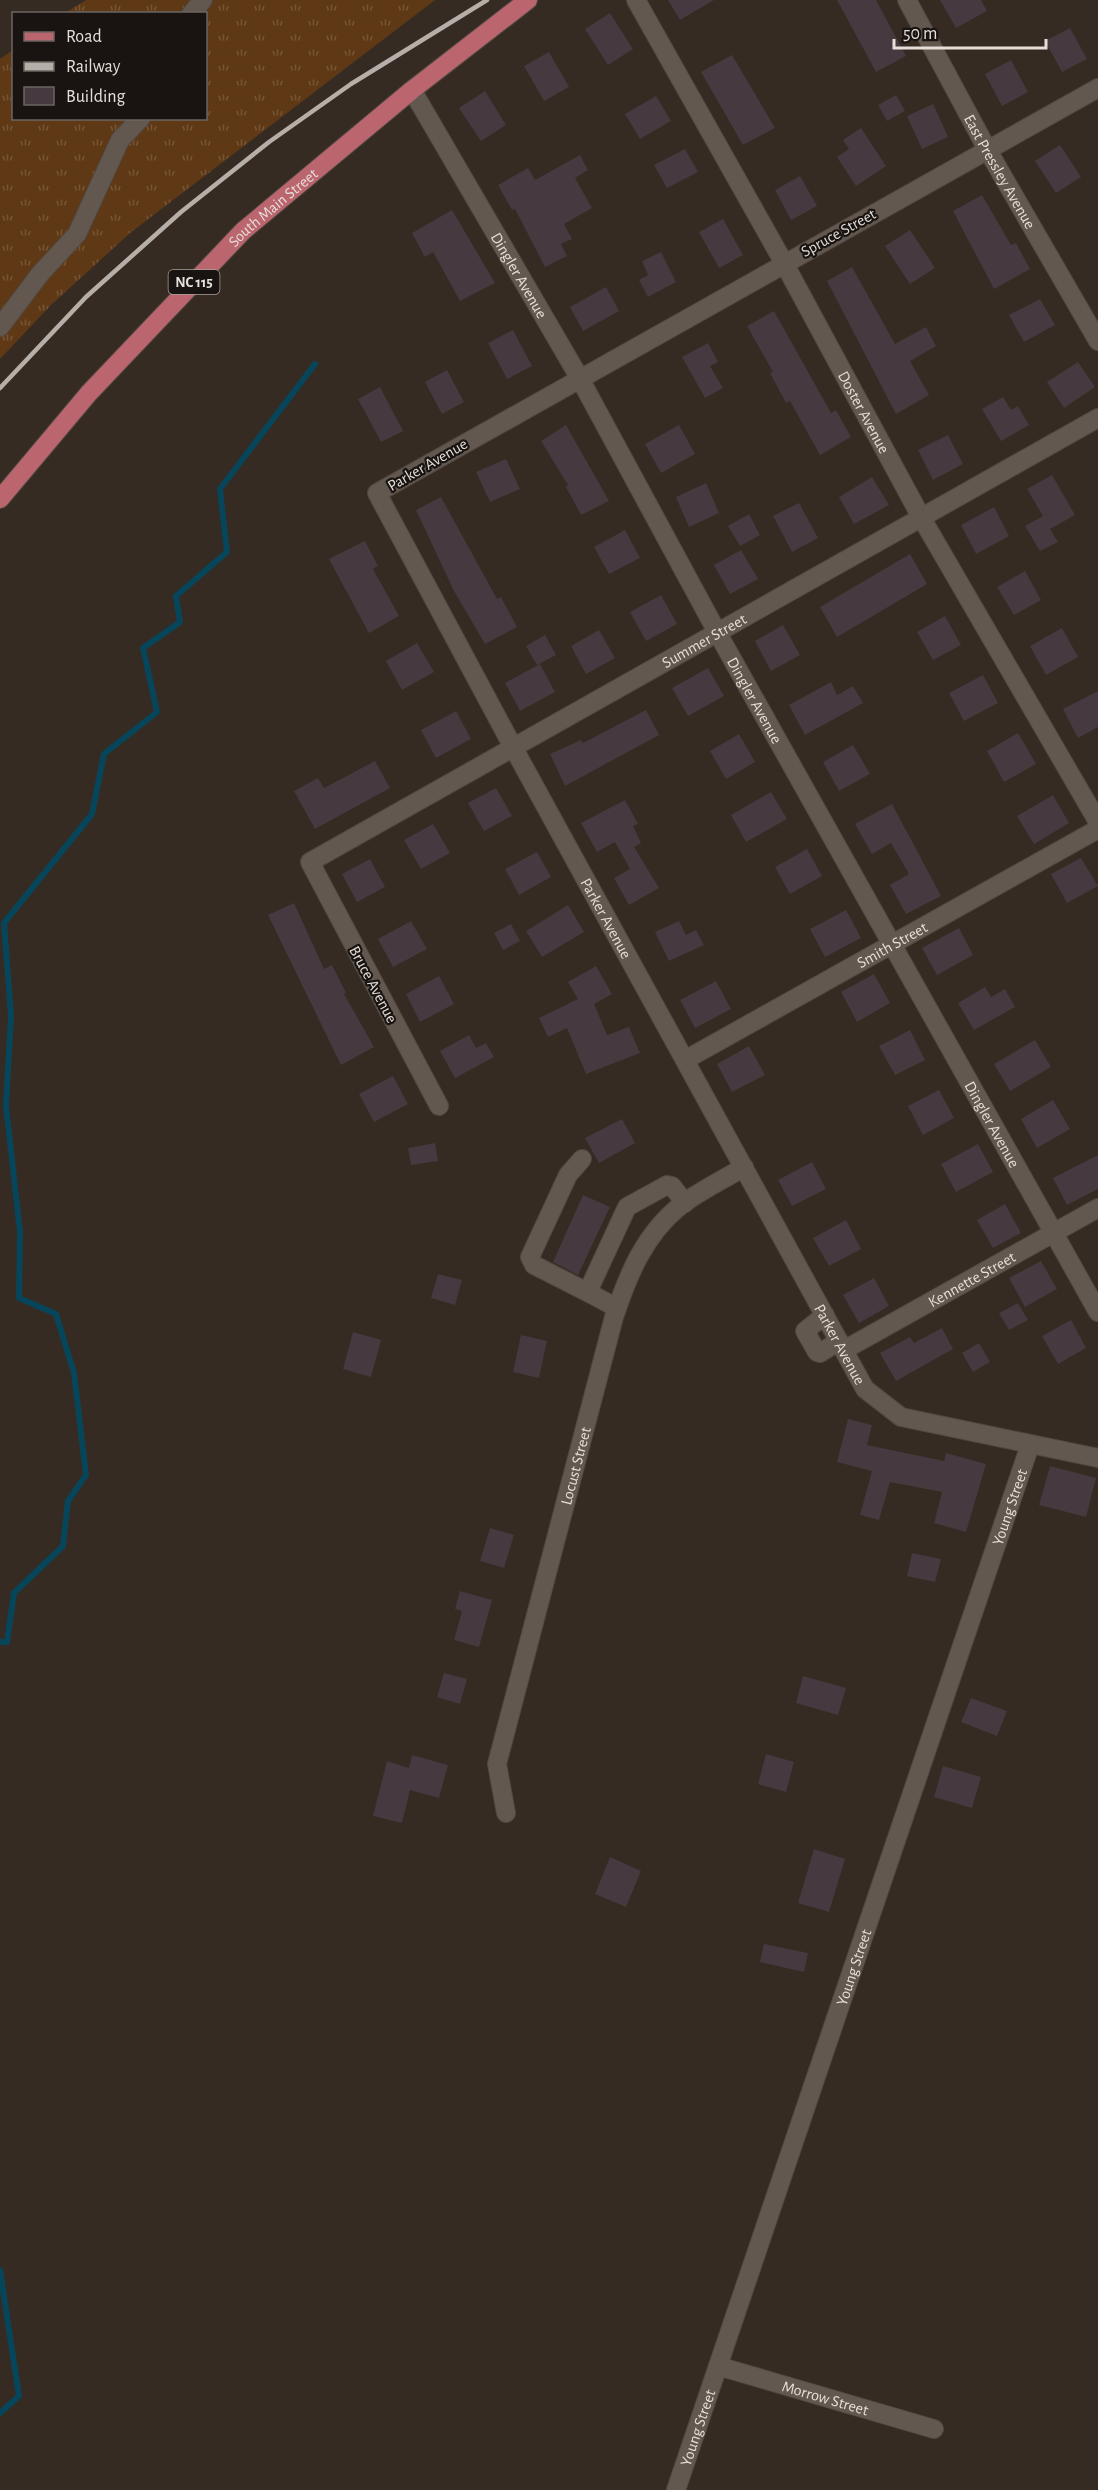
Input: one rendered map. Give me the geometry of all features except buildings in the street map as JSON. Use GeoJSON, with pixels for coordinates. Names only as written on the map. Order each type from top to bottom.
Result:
{"type":"FeatureCollection","features":[{"type":"Feature","properties":{"kind":"main road","name":"South Main Street"},"geometry":{"type":"LineString","coordinates":[[0,499],[89,393],[243,231],[412,90],[528,0]]}},
{"type":"Feature","properties":{"kind":"street"},"geometry":{"type":"LineString","coordinates":[[193,12],[203,0]]}},
{"type":"Feature","properties":{"kind":"street","name":"Doster Avenue"},"geometry":{"type":"LineString","coordinates":[[636,0],[784,263],[921,517],[1098,822]]}},
{"type":"Feature","properties":{"kind":"street","name":"East Pressley Avenue"},"geometry":{"type":"LineString","coordinates":[[907,0],[987,149],[1098,341]]}},
{"type":"Feature","properties":{"kind":"street","name":"Spruce Street"},"geometry":{"type":"LineString","coordinates":[[579,377],[1098,88]]}},
{"type":"Feature","properties":{"kind":"street","name":"Dingler Avenue"},"geometry":{"type":"LineString","coordinates":[[412,90],[579,377],[717,632],[1098,1312]]}},
{"type":"Feature","properties":{"kind":"street"},"geometry":{"type":"LineString","coordinates":[[0,327],[40,274],[77,234],[120,140],[139,120]]}},
{"type":"Feature","properties":{"kind":"street","name":"Parker Avenue"},"geometry":{"type":"LineString","coordinates":[[579,377],[377,493],[513,747],[865,1389],[901,1417],[1030,1445]]}},
{"type":"Feature","properties":{"kind":"street","name":"Summer Street"},"geometry":{"type":"LineString","coordinates":[[310,862],[1098,418]]}},
{"type":"Feature","properties":{"kind":"street","name":"Smith Street"},"geometry":{"type":"LineString","coordinates":[[685,1060],[1098,829]]}},
{"type":"Feature","properties":{"kind":"street","name":"Bruce Avenue"},"geometry":{"type":"LineString","coordinates":[[310,862],[439,1106]]}},
{"type":"Feature","properties":{"kind":"street"},"geometry":{"type":"LineString","coordinates":[[582,1159],[568,1175],[530,1257],[534,1265],[617,1308]]}},
{"type":"Feature","properties":{"kind":"street","name":"Locust Street"},"geometry":{"type":"LineString","coordinates":[[506,1813],[497,1764],[617,1308],[630,1270],[654,1231],[685,1203],[744,1167]]}},
{"type":"Feature","properties":{"kind":"street"},"geometry":{"type":"LineString","coordinates":[[591,1294],[590,1288],[627,1207],[667,1185],[672,1186],[685,1203]]}},
{"type":"Feature","properties":{"kind":"street","name":"Kennette Street"},"geometry":{"type":"LineString","coordinates":[[825,1315],[806,1327],[805,1331],[817,1352],[820,1353],[842,1346],[1098,1208]]}},
{"type":"Feature","properties":{"kind":"street"},"geometry":{"type":"LineString","coordinates":[[1030,1445],[1098,1458]]}},
{"type":"Feature","properties":{"kind":"street","name":"Young Street"},"geometry":{"type":"LineString","coordinates":[[676,2490],[1030,1445]]}},
{"type":"Feature","properties":{"kind":"street","name":"Morrow Street"},"geometry":{"type":"LineString","coordinates":[[718,2366],[934,2429]]}},
{"type":"Feature","properties":{"kind":"green space"},"geometry":{"type":"Polygon","coordinates":[[[86,0],[435,0],[130,233],[50,306],[0,359],[0,59],[12,51],[12,120],[207,120],[207,12],[67,12],[86,0]]]}},
{"type":"Feature","properties":{"kind":"waterway"},"geometry":{"type":"LineString","coordinates":[[0,1642],[7,1642],[14,1593],[63,1546],[68,1501],[86,1475],[74,1373],[56,1314],[19,1298],[20,1232],[6,1106],[11,1016],[4,923],[92,814],[104,754],[157,712],[143,648],[180,622],[176,596],[227,552],[220,489],[315,364]]}},
{"type":"Feature","properties":{"kind":"waterway"},"geometry":{"type":"LineString","coordinates":[[0,2270],[19,2396],[0,2413]]}},
{"type":"Feature","properties":{"kind":"railway"},"geometry":{"type":"LineString","coordinates":[[0,388],[86,297],[181,212],[269,142],[351,84],[487,0]]}}]}
